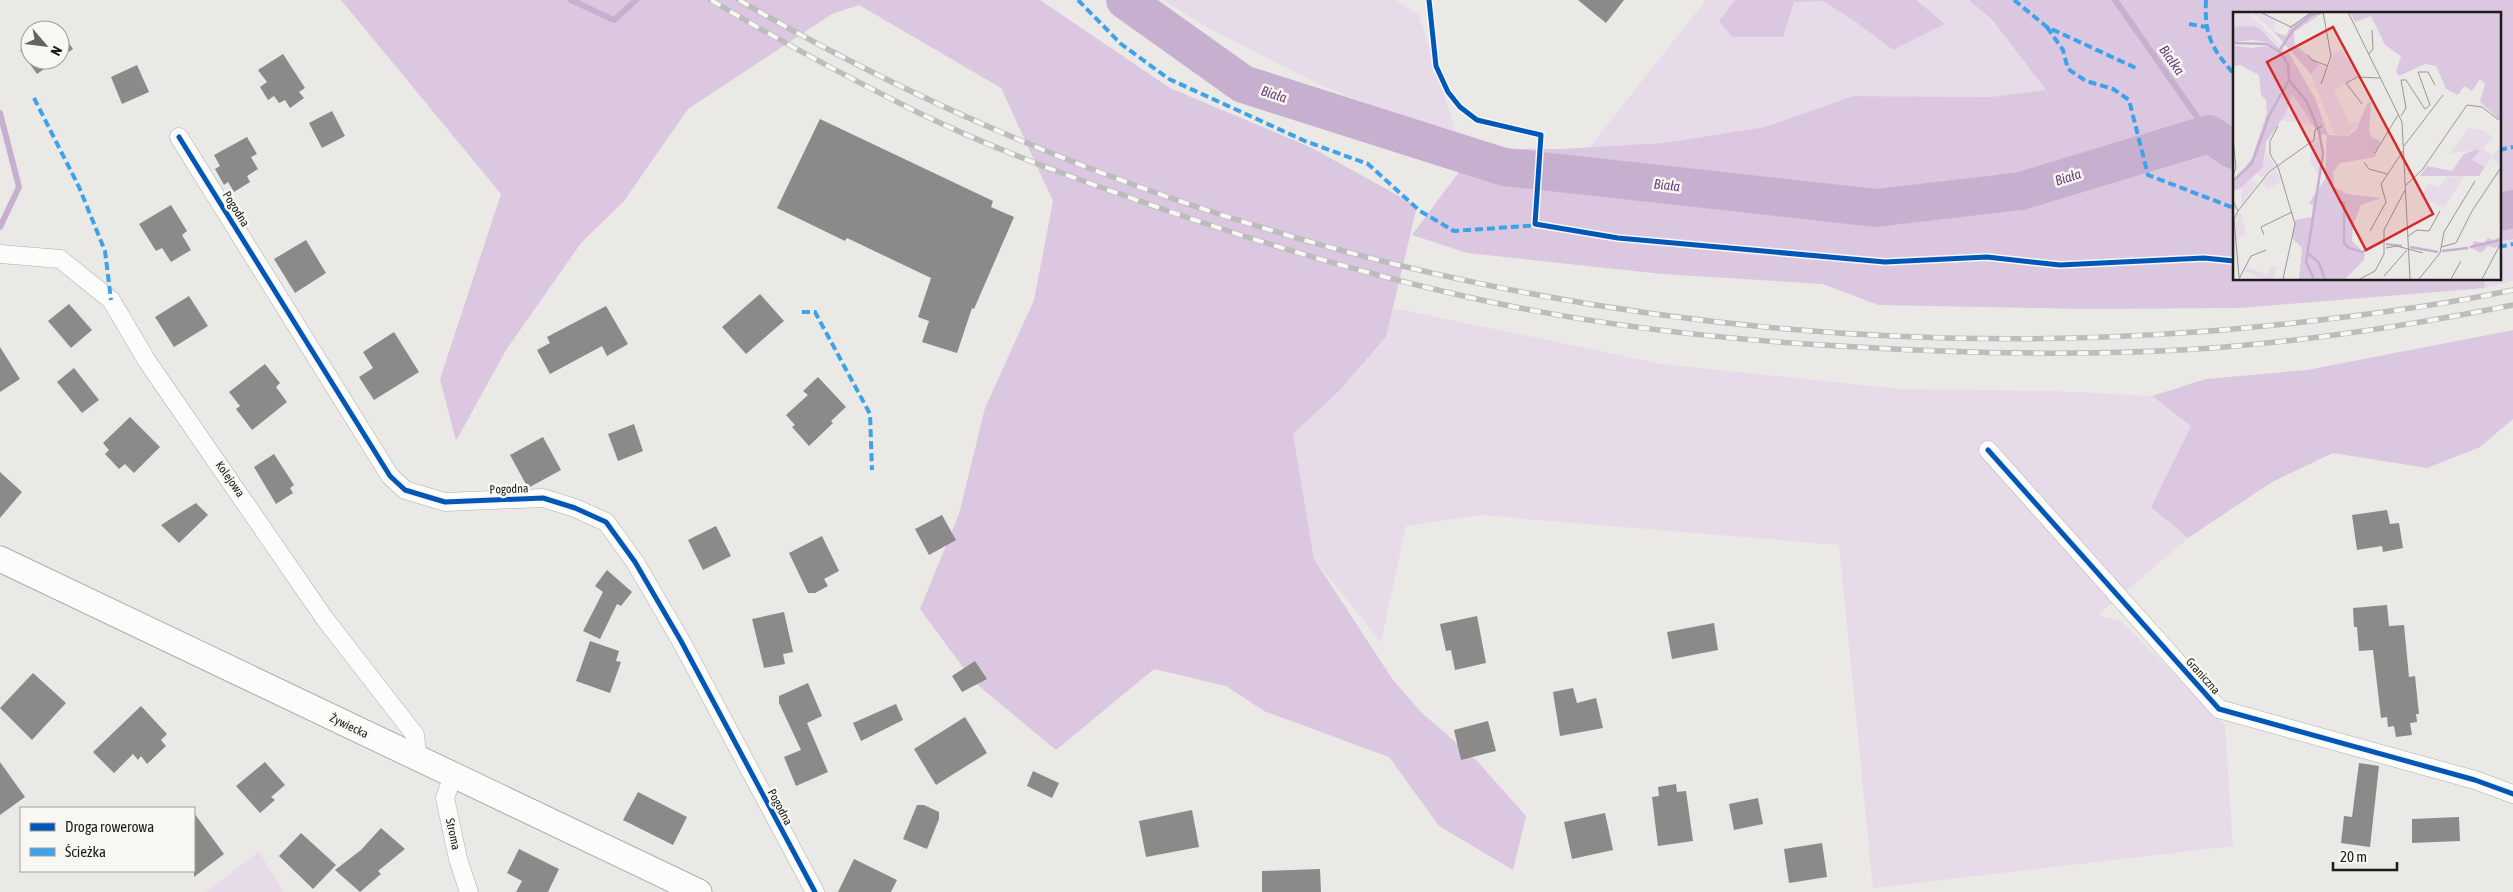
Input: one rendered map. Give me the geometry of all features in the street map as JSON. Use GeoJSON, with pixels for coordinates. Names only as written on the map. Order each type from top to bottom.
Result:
{"type":"FeatureCollection","features":[{"type":"Feature","properties":{"kind":"main road","name":"Żywiecka"},"geometry":{"type":"LineString","coordinates":[[0,559],[699,892]]}},
{"type":"Feature","properties":{"kind":"street","name":"Pogodna"},"geometry":{"type":"LineString","coordinates":[[179,137],[390,476],[406,490],[445,502],[544,498],[576,508],[606,522],[636,562],[815,892]]}},
{"type":"Feature","properties":{"kind":"street","name":"Kolejowa"},"geometry":{"type":"LineString","coordinates":[[0,254],[60,259],[111,300],[148,361],[325,619],[415,734],[418,759]]}},
{"type":"Feature","properties":{"kind":"street","name":"Graniczna"},"geometry":{"type":"LineString","coordinates":[[1988,450],[2219,709],[2475,780],[2513,794]]}},
{"type":"Feature","properties":{"kind":"street","name":"Stroma"},"geometry":{"type":"LineString","coordinates":[[453,776],[445,798],[458,859],[469,892]]}},
{"type":"Feature","properties":{"kind":"shaded area"},"geometry":{"type":"Polygon","coordinates":[[[341,0],[1040,0],[1170,88],[1312,148],[1417,206],[1386,337],[1340,390],[1293,434],[1314,559],[1393,680],[1421,712],[1478,762],[1526,816],[1513,870],[1439,826],[1389,757],[1264,711],[1226,686],[1154,669],[1056,750],[973,681],[920,609],[959,514],[985,408],[1034,300],[1053,201],[1001,88],[859,5],[832,14],[688,109],[624,201],[581,243],[506,350],[456,441],[440,379],[501,194],[341,0]]]}},
{"type":"Feature","properties":{"kind":"shaded area"},"geometry":{"type":"Polygon","coordinates":[[[1163,0],[1396,0],[1419,15],[1458,138],[1322,86],[1204,26],[1163,0]]]}},
{"type":"Feature","properties":{"kind":"shaded area"},"geometry":{"type":"Polygon","coordinates":[[[1706,0],[1969,0],[1991,20],[2046,90],[1990,97],[1853,96],[1765,127],[1663,143],[1589,148],[1706,0]]]}},
{"type":"Feature","properties":{"kind":"shaded area"},"geometry":{"type":"Polygon","coordinates":[[[1735,0],[1916,0],[1945,24],[1893,50],[1856,22],[1823,1],[1794,2],[1783,37],[1732,37],[1719,21],[1735,0]]]}},
{"type":"Feature","properties":{"kind":"shaded area"},"geometry":{"type":"Polygon","coordinates":[[[1969,0],[2513,0],[2513,192],[2500,195],[2500,12],[2233,12],[2233,280],[2484,280],[2485,288],[2239,308],[2087,309],[1878,305],[1823,284],[1662,274],[1467,253],[1412,235],[1476,149],[1560,149],[1663,143],[1765,127],[1853,96],[1990,97],[2046,90],[1992,20],[1969,0]]]}},
{"type":"Feature","properties":{"kind":"shaded area"},"geometry":{"type":"Polygon","coordinates":[[[2513,220],[2513,239],[2500,242],[2500,222],[2513,220]]]}},
{"type":"Feature","properties":{"kind":"shaded area"},"geometry":{"type":"Polygon","coordinates":[[[2513,239],[2513,281],[2485,288],[2484,280],[2500,280],[2500,242],[2513,239]]]}},
{"type":"Feature","properties":{"kind":"shaded area"},"geometry":{"type":"Polygon","coordinates":[[[1393,308],[1662,364],[1900,389],[2054,391],[2152,396],[2191,426],[2151,507],[2188,538],[2098,615],[2121,621],[2225,725],[2233,846],[1873,888],[1839,545],[1480,515],[1406,526],[1381,642],[1314,559],[1293,434],[1340,390],[1386,338],[1393,308]]]}},
{"type":"Feature","properties":{"kind":"shaded area"},"geometry":{"type":"Polygon","coordinates":[[[2513,330],[2513,419],[2480,447],[2427,468],[2333,453],[2272,482],[2188,538],[2151,507],[2191,426],[2152,396],[2206,379],[2307,370],[2513,330]]]}},
{"type":"Feature","properties":{"kind":"shaded area"},"geometry":{"type":"Polygon","coordinates":[[[258,852],[284,892],[206,892],[258,852]]]}},
{"type":"Feature","properties":{"kind":"building"},"geometry":{"type":"Polygon","coordinates":[[[1578,0],[1624,0],[1606,23],[1578,0]]]}},
{"type":"Feature","properties":{"kind":"building"},"geometry":{"type":"Polygon","coordinates":[[[283,54],[305,88],[299,92],[304,98],[290,108],[285,100],[279,103],[274,96],[268,100],[260,87],[267,82],[258,70],[283,54]]]}},
{"type":"Feature","properties":{"kind":"building"},"geometry":{"type":"Polygon","coordinates":[[[137,65],[149,92],[122,104],[111,77],[137,65]]]}},
{"type":"Feature","properties":{"kind":"building"},"geometry":{"type":"Polygon","coordinates":[[[34,70],[43,70],[37,74],[34,70]]]}},
{"type":"Feature","properties":{"kind":"building"},"geometry":{"type":"Polygon","coordinates":[[[332,111],[345,136],[322,148],[309,123],[332,111]]]}},
{"type":"Feature","properties":{"kind":"building"},"geometry":{"type":"Polygon","coordinates":[[[820,119],[993,201],[991,207],[1014,217],[974,309],[972,308],[957,353],[922,342],[929,321],[918,317],[931,278],[847,238],[845,241],[777,208],[820,119]]]}},
{"type":"Feature","properties":{"kind":"building"},"geometry":{"type":"Polygon","coordinates":[[[247,137],[257,154],[251,157],[258,169],[247,176],[250,182],[234,192],[228,182],[224,185],[215,169],[220,166],[214,155],[247,137]]]}},
{"type":"Feature","properties":{"kind":"building"},"geometry":{"type":"Polygon","coordinates":[[[171,205],[187,231],[182,235],[191,250],[171,262],[162,248],[156,251],[139,224],[171,205]]]}},
{"type":"Feature","properties":{"kind":"building"},"geometry":{"type":"Polygon","coordinates":[[[306,240],[326,273],[295,293],[274,259],[306,240]]]}},
{"type":"Feature","properties":{"kind":"building"},"geometry":{"type":"Polygon","coordinates":[[[760,294],[784,321],[746,354],[722,327],[760,294]]]}},
{"type":"Feature","properties":{"kind":"building"},"geometry":{"type":"Polygon","coordinates":[[[189,296],[208,326],[174,347],[155,317],[189,296]]]}},
{"type":"Feature","properties":{"kind":"building"},"geometry":{"type":"Polygon","coordinates":[[[69,304],[92,330],[71,348],[48,321],[69,304]]]}},
{"type":"Feature","properties":{"kind":"building"},"geometry":{"type":"Polygon","coordinates":[[[606,306],[628,344],[607,356],[602,346],[550,374],[537,350],[550,343],[547,337],[606,306]]]}},
{"type":"Feature","properties":{"kind":"building"},"geometry":{"type":"Polygon","coordinates":[[[394,332],[419,372],[374,400],[359,377],[373,368],[363,352],[394,332]]]}},
{"type":"Feature","properties":{"kind":"building"},"geometry":{"type":"Polygon","coordinates":[[[0,347],[20,379],[0,392],[0,347]]]}},
{"type":"Feature","properties":{"kind":"building"},"geometry":{"type":"Polygon","coordinates":[[[265,364],[280,383],[276,387],[287,402],[252,430],[236,409],[240,406],[229,392],[265,364]]]}},
{"type":"Feature","properties":{"kind":"building"},"geometry":{"type":"Polygon","coordinates":[[[74,368],[99,400],[82,413],[57,382],[74,368]]]}},
{"type":"Feature","properties":{"kind":"building"},"geometry":{"type":"Polygon","coordinates":[[[818,377],[846,407],[831,421],[833,423],[809,446],[792,427],[795,425],[786,415],[808,395],[803,391],[818,377]]]}},
{"type":"Feature","properties":{"kind":"building"},"geometry":{"type":"Polygon","coordinates":[[[130,417],[160,447],[134,473],[125,464],[119,469],[105,454],[109,450],[103,443],[130,417]]]}},
{"type":"Feature","properties":{"kind":"building"},"geometry":{"type":"Polygon","coordinates":[[[634,424],[643,451],[618,461],[608,434],[634,424]]]}},
{"type":"Feature","properties":{"kind":"building"},"geometry":{"type":"Polygon","coordinates":[[[543,437],[561,470],[528,488],[510,455],[543,437]]]}},
{"type":"Feature","properties":{"kind":"building"},"geometry":{"type":"Polygon","coordinates":[[[274,454],[294,485],[290,488],[293,493],[276,504],[254,467],[274,454]]]}},
{"type":"Feature","properties":{"kind":"building"},"geometry":{"type":"Polygon","coordinates":[[[0,472],[22,492],[0,518],[0,472]]]}},
{"type":"Feature","properties":{"kind":"building"},"geometry":{"type":"Polygon","coordinates":[[[196,503],[208,515],[179,543],[161,525],[196,503]]]}},
{"type":"Feature","properties":{"kind":"building"},"geometry":{"type":"Polygon","coordinates":[[[2387,510],[2390,524],[2399,523],[2403,548],[2383,552],[2382,546],[2357,550],[2352,515],[2387,510]]]}},
{"type":"Feature","properties":{"kind":"building"},"geometry":{"type":"Polygon","coordinates":[[[942,515],[956,540],[929,555],[915,529],[942,515]]]}},
{"type":"Feature","properties":{"kind":"building"},"geometry":{"type":"Polygon","coordinates":[[[716,526],[731,556],[703,570],[688,540],[716,526]]]}},
{"type":"Feature","properties":{"kind":"building"},"geometry":{"type":"Polygon","coordinates":[[[822,536],[839,571],[824,579],[828,586],[815,593],[808,593],[789,553],[822,536]]]}},
{"type":"Feature","properties":{"kind":"building"},"geometry":{"type":"Polygon","coordinates":[[[607,570],[632,592],[621,606],[617,604],[600,639],[583,631],[603,592],[595,586],[607,570]]]}},
{"type":"Feature","properties":{"kind":"building"},"geometry":{"type":"Polygon","coordinates":[[[2387,605],[2389,626],[2404,625],[2409,677],[2415,676],[2419,714],[2416,714],[2417,722],[2410,723],[2412,735],[2396,737],[2394,726],[2388,727],[2387,717],[2381,718],[2373,650],[2359,651],[2357,627],[2354,627],[2353,608],[2387,605]]]}},
{"type":"Feature","properties":{"kind":"building"},"geometry":{"type":"Polygon","coordinates":[[[784,612],[793,652],[783,654],[785,664],[764,668],[752,619],[784,612]]]}},
{"type":"Feature","properties":{"kind":"building"},"geometry":{"type":"Polygon","coordinates":[[[1477,616],[1486,663],[1455,670],[1451,650],[1446,651],[1440,624],[1477,616]]]}},
{"type":"Feature","properties":{"kind":"building"},"geometry":{"type":"Polygon","coordinates":[[[1714,623],[1718,650],[1672,659],[1667,632],[1714,623]]]}},
{"type":"Feature","properties":{"kind":"building"},"geometry":{"type":"Polygon","coordinates":[[[590,641],[619,651],[616,661],[621,662],[610,693],[576,681],[590,641]]]}},
{"type":"Feature","properties":{"kind":"building"},"geometry":{"type":"Polygon","coordinates":[[[975,661],[987,679],[962,692],[952,676],[975,661]]]}},
{"type":"Feature","properties":{"kind":"building"},"geometry":{"type":"Polygon","coordinates":[[[33,673],[66,703],[32,740],[0,708],[33,673]]]}},
{"type":"Feature","properties":{"kind":"building"},"geometry":{"type":"Polygon","coordinates":[[[808,683],[822,716],[807,723],[828,772],[796,786],[784,757],[801,750],[779,703],[779,696],[808,683]]]}},
{"type":"Feature","properties":{"kind":"building"},"geometry":{"type":"Polygon","coordinates":[[[1573,688],[1577,703],[1596,698],[1603,728],[1560,736],[1553,692],[1573,688]]]}},
{"type":"Feature","properties":{"kind":"building"},"geometry":{"type":"Polygon","coordinates":[[[896,704],[903,720],[861,741],[853,723],[896,704]]]}},
{"type":"Feature","properties":{"kind":"building"},"geometry":{"type":"Polygon","coordinates":[[[141,706],[167,734],[161,740],[166,746],[147,764],[141,756],[138,760],[133,754],[114,773],[93,752],[141,706]]]}},
{"type":"Feature","properties":{"kind":"building"},"geometry":{"type":"Polygon","coordinates":[[[965,717],[987,753],[936,785],[914,749],[965,717]]]}},
{"type":"Feature","properties":{"kind":"building"},"geometry":{"type":"Polygon","coordinates":[[[1488,721],[1496,751],[1461,760],[1454,730],[1488,721]]]}},
{"type":"Feature","properties":{"kind":"building"},"geometry":{"type":"Polygon","coordinates":[[[0,762],[25,797],[0,815],[0,762]]]}},
{"type":"Feature","properties":{"kind":"building"},"geometry":{"type":"Polygon","coordinates":[[[265,762],[285,785],[271,797],[275,800],[260,813],[236,786],[265,762]]]}},
{"type":"Feature","properties":{"kind":"building"},"geometry":{"type":"Polygon","coordinates":[[[2359,763],[2379,766],[2370,847],[2341,843],[2344,816],[2352,817],[2359,763]]]}},
{"type":"Feature","properties":{"kind":"building"},"geometry":{"type":"Polygon","coordinates":[[[1033,771],[1059,783],[1052,798],[1027,786],[1033,771]]]}},
{"type":"Feature","properties":{"kind":"building"},"geometry":{"type":"Polygon","coordinates":[[[1676,784],[1677,792],[1686,791],[1693,841],[1658,846],[1652,797],[1659,796],[1658,787],[1676,784]]]}},
{"type":"Feature","properties":{"kind":"building"},"geometry":{"type":"Polygon","coordinates":[[[638,792],[687,817],[673,845],[623,820],[638,792]]]}},
{"type":"Feature","properties":{"kind":"building"},"geometry":{"type":"Polygon","coordinates":[[[1758,798],[1763,824],[1734,830],[1729,804],[1758,798]]]}},
{"type":"Feature","properties":{"kind":"building"},"geometry":{"type":"Polygon","coordinates":[[[917,805],[924,805],[939,812],[939,819],[927,849],[903,839],[917,805]]]}},
{"type":"Feature","properties":{"kind":"building"},"geometry":{"type":"Polygon","coordinates":[[[1192,810],[1199,847],[1146,857],[1139,821],[1192,810]]]}},
{"type":"Feature","properties":{"kind":"building"},"geometry":{"type":"Polygon","coordinates":[[[1605,813],[1613,850],[1572,859],[1564,822],[1605,813]]]}},
{"type":"Feature","properties":{"kind":"building"},"geometry":{"type":"Polygon","coordinates":[[[195,814],[224,854],[194,877],[195,872],[195,814]]]}},
{"type":"Feature","properties":{"kind":"building"},"geometry":{"type":"Polygon","coordinates":[[[2459,817],[2460,841],[2412,843],[2412,819],[2459,817]]]}},
{"type":"Feature","properties":{"kind":"building"},"geometry":{"type":"Polygon","coordinates":[[[381,828],[405,849],[378,871],[381,874],[360,892],[335,870],[361,850],[381,828]]]}},
{"type":"Feature","properties":{"kind":"building"},"geometry":{"type":"Polygon","coordinates":[[[301,833],[336,865],[313,889],[279,856],[301,833]]]}},
{"type":"Feature","properties":{"kind":"building"},"geometry":{"type":"Polygon","coordinates":[[[1822,843],[1827,877],[1789,883],[1784,849],[1822,843]]]}},
{"type":"Feature","properties":{"kind":"building"},"geometry":{"type":"Polygon","coordinates":[[[519,849],[559,869],[548,892],[516,892],[522,881],[507,873],[519,849]]]}},
{"type":"Feature","properties":{"kind":"building"},"geometry":{"type":"Polygon","coordinates":[[[854,859],[897,880],[891,892],[838,892],[854,859]]]}},
{"type":"Feature","properties":{"kind":"building"},"geometry":{"type":"Polygon","coordinates":[[[1320,869],[1321,892],[1262,892],[1262,871],[1320,869]]]}},
{"type":"Feature","properties":{"kind":"waterway"},"geometry":{"type":"LineString","coordinates":[[571,0],[614,20],[636,0]]}},
{"type":"Feature","properties":{"kind":"waterway","name":"Biała"},"geometry":{"type":"LineString","coordinates":[[1125,0],[1243,84],[1504,167],[1876,208],[2021,191],[2209,134],[2233,149]]}},
{"type":"Feature","properties":{"kind":"waterway","name":"Białka"},"geometry":{"type":"LineString","coordinates":[[2115,0],[2209,134]]}},
{"type":"Feature","properties":{"kind":"waterway"},"geometry":{"type":"LineString","coordinates":[[0,113],[19,187],[0,227]]}},
{"type":"Feature","properties":{"kind":"waterway","name":"Biała"},"geometry":{"type":"LineString","coordinates":[[2500,212],[2513,209]]}},
{"type":"Feature","properties":{"kind":"railway"},"geometry":{"type":"LineString","coordinates":[[711,0],[813,58],[917,112],[948,127],[1074,178],[1278,247],[1386,277],[1553,314],[1649,329],[1792,343],[1936,351],[2081,353],[2177,350],[2298,340],[2406,325],[2513,305]]}},
{"type":"Feature","properties":{"kind":"railway"},"geometry":{"type":"LineString","coordinates":[[739,0],[919,95],[1105,174],[1298,238],[1495,287],[1695,319],[1897,336],[2101,337],[2303,322],[2356,316],[2409,309],[2513,290]]}},
{"type":"Feature","properties":{"kind":"marked path"},"geometry":{"type":"LineString","coordinates":[[1078,0],[1121,44],[1169,79],[1305,141],[1368,164],[1420,211],[1454,231],[1540,225]]}},
{"type":"Feature","properties":{"kind":"marked path"},"geometry":{"type":"LineString","coordinates":[[2014,0],[2047,27],[2136,68]]}},
{"type":"Feature","properties":{"kind":"marked path"},"geometry":{"type":"LineString","coordinates":[[2206,0],[2206,23],[2211,41],[2220,57],[2233,73]]}},
{"type":"Feature","properties":{"kind":"marked path"},"geometry":{"type":"LineString","coordinates":[[2189,24],[2206,27]]}},
{"type":"Feature","properties":{"kind":"marked path"},"geometry":{"type":"LineString","coordinates":[[2047,27],[2063,50],[2068,69],[2086,81],[2113,89],[2129,100],[2148,175],[2233,208]]}},
{"type":"Feature","properties":{"kind":"marked path"},"geometry":{"type":"LineString","coordinates":[[34,98],[79,187],[105,251],[111,300]]}},
{"type":"Feature","properties":{"kind":"marked path"},"geometry":{"type":"LineString","coordinates":[[2500,150],[2513,147]]}},
{"type":"Feature","properties":{"kind":"marked path"},"geometry":{"type":"LineString","coordinates":[[2500,247],[2513,244]]}},
{"type":"Feature","properties":{"kind":"marked path"},"geometry":{"type":"LineString","coordinates":[[802,312],[815,312],[870,414],[872,470]]}},
{"type":"Feature","properties":{"kind":"cycle path"},"geometry":{"type":"LineString","coordinates":[[1429,0],[1436,66],[1448,92],[1460,107],[1477,120],[1541,135],[1535,224],[1618,238],[1885,262],[1987,257],[2060,265],[2204,258],[2233,261]]}},
{"type":"Feature","properties":{"kind":"cycle path"},"geometry":{"type":"LineString","coordinates":[[179,137],[390,476],[405,490],[445,502],[543,498],[575,508],[606,522],[635,562],[681,641],[815,892]]}},
{"type":"Feature","properties":{"kind":"cycle path"},"geometry":{"type":"LineString","coordinates":[[1988,450],[2219,709],[2475,780],[2513,794]]}}]}
